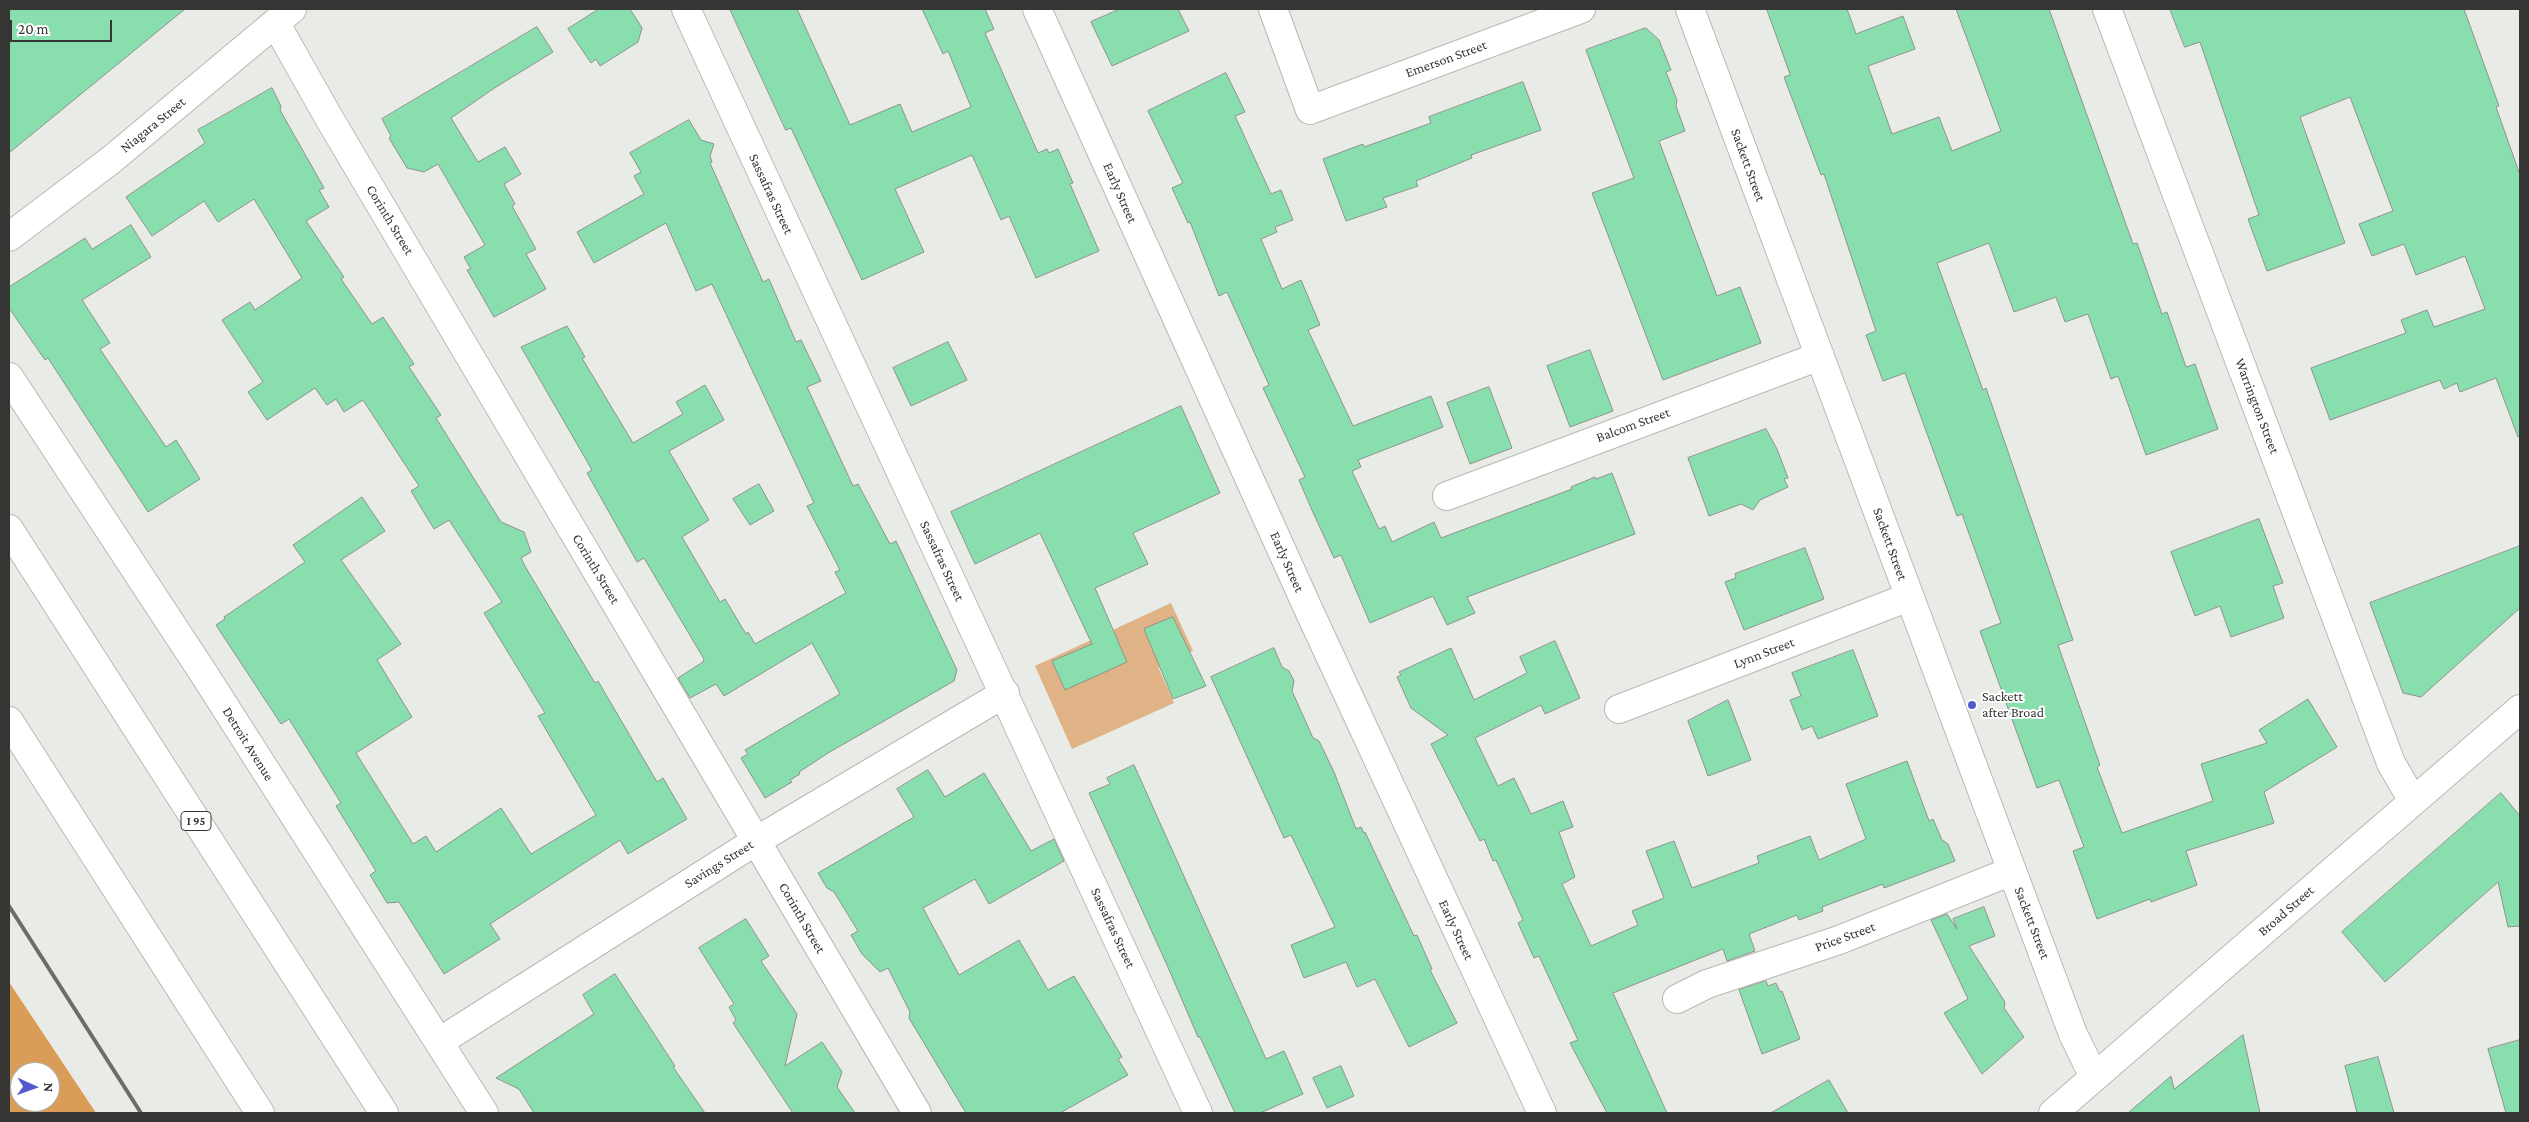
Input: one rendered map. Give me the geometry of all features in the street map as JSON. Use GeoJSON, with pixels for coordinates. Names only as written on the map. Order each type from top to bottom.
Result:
{"type":"FeatureCollection","features":[{"type":"Feature","properties":{"kind":"main road","name":"Sassafras Street"},"geometry":{"type":"LineString","coordinates":[[686,9],[856,381],[1005,694],[1198,1113]]}},
{"type":"Feature","properties":{"kind":"main road","name":"Early Street"},"geometry":{"type":"LineString","coordinates":[[1037,9],[1300,592],[1542,1113]]}},
{"type":"Feature","properties":{"kind":"main road","name":"Emerson Street"},"geometry":{"type":"LineString","coordinates":[[1273,9],[1310,110],[1582,9]]}},
{"type":"Feature","properties":{"kind":"main road","name":"Sackett Street"},"geometry":{"type":"LineString","coordinates":[[1690,9],[2073,1034],[2094,1077]]}},
{"type":"Feature","properties":{"kind":"main road","name":"Warrington Street"},"geometry":{"type":"LineString","coordinates":[[2107,9],[2391,763],[2413,801]]}},
{"type":"Feature","properties":{"kind":"main road","name":"Niagara Street"},"geometry":{"type":"LineString","coordinates":[[9,237],[111,160],[284,16]]}},
{"type":"Feature","properties":{"kind":"main road","name":"Corinth Street"},"geometry":{"type":"LineString","coordinates":[[284,16],[340,135],[916,1113]]}},
{"type":"Feature","properties":{"kind":"main road","name":"Balcom Street"},"geometry":{"type":"LineString","coordinates":[[1447,496],[1820,356]]}},
{"type":"Feature","properties":{"kind":"main road","name":"Detroit Avenue"},"geometry":{"type":"LineString","coordinates":[[9,376],[204,674],[484,1113]]}},
{"type":"Feature","properties":{"kind":"main road","name":"I 95"},"geometry":{"type":"LineString","coordinates":[[9,529],[384,1113]]}},
{"type":"Feature","properties":{"kind":"main road","name":"Lynn Street"},"geometry":{"type":"LineString","coordinates":[[1619,709],[1909,597]]}},
{"type":"Feature","properties":{"kind":"main road","name":"Savings Street"},"geometry":{"type":"LineString","coordinates":[[438,1042],[756,841],[1005,694]]}},
{"type":"Feature","properties":{"kind":"main road","name":"Broad Street"},"geometry":{"type":"LineString","coordinates":[[2053,1113],[2520,709]]}},
{"type":"Feature","properties":{"kind":"main road"},"geometry":{"type":"LineString","coordinates":[[9,722],[260,1113]]}},
{"type":"Feature","properties":{"kind":"main road","name":"Price Street"},"geometry":{"type":"LineString","coordinates":[[1677,999],[1708,984],[1839,940],[2012,871]]}},
{"type":"Feature","properties":{"kind":"shaded area"},"geometry":{"type":"Polygon","coordinates":[[[1171,603],[1193,651],[1158,667],[1174,703],[1072,749],[1035,666],[1171,603]]]}},
{"type":"Feature","properties":{"kind":"shaded area"},"geometry":{"type":"Polygon","coordinates":[[[9,982],[96,1113],[9,1113],[9,982]]]}},
{"type":"Feature","properties":{"kind":"building"},"geometry":{"type":"Polygon","coordinates":[[[9,9],[185,9],[9,153],[9,9]]]}},
{"type":"Feature","properties":{"kind":"building"},"geometry":{"type":"Polygon","coordinates":[[[599,9],[630,9],[642,28],[638,42],[600,66],[596,59],[591,63],[568,29],[599,9]]]}},
{"type":"Feature","properties":{"kind":"building"},"geometry":{"type":"Polygon","coordinates":[[[730,9],[797,9],[850,125],[900,104],[912,132],[971,107],[948,51],[943,54],[922,9],[985,9],[994,29],[985,33],[1038,153],[1047,149],[1049,153],[1058,149],[1073,183],[1070,184],[1099,251],[1036,278],[1009,216],[1001,220],[972,155],[895,189],[924,252],[862,280],[791,128],[786,130],[730,9]]]}},
{"type":"Feature","properties":{"kind":"building"},"geometry":{"type":"Polygon","coordinates":[[[1120,9],[1178,9],[1189,31],[1112,66],[1091,22],[1120,9]]]}},
{"type":"Feature","properties":{"kind":"building"},"geometry":{"type":"Polygon","coordinates":[[[1767,9],[1847,9],[1856,34],[1903,16],[1915,49],[1868,66],[1892,134],[1939,117],[1952,151],[2001,131],[1956,9],[2049,9],[2133,244],[2137,243],[2162,314],[2167,312],[2186,367],[2195,364],[2218,429],[2146,455],[2118,376],[2111,379],[2088,314],[2065,322],[2056,297],[2014,312],[1989,243],[1937,263],[1983,390],[1986,388],[2073,640],[2058,645],[2100,765],[2097,767],[2122,833],[2213,801],[2201,764],[2267,743],[2259,730],[2308,699],[2337,747],[2264,792],[2274,823],[2186,851],[2197,885],[2151,902],[2150,899],[2097,919],[2073,851],[2084,847],[2059,780],[2037,788],[1980,631],[2001,623],[1962,514],[1957,516],[1905,373],[1883,381],[1866,335],[1876,331],[1824,174],[1821,175],[1784,77],[1790,75],[1767,9]]]}},
{"type":"Feature","properties":{"kind":"building"},"geometry":{"type":"Polygon","coordinates":[[[2170,9],[2464,9],[2499,106],[2496,107],[2520,175],[2520,436],[2518,437],[2496,378],[2460,392],[2457,383],[2444,389],[2440,380],[2330,420],[2311,368],[2406,333],[2401,320],[2427,310],[2434,327],[2485,309],[2465,256],[2416,275],[2404,244],[2372,256],[2359,224],[2393,211],[2350,97],[2300,117],[2345,243],[2267,271],[2248,219],[2259,215],[2200,42],[2185,47],[2170,9]]]}},
{"type":"Feature","properties":{"kind":"building"},"geometry":{"type":"Polygon","coordinates":[[[537,27],[553,52],[496,87],[451,118],[478,162],[505,147],[521,174],[504,184],[515,204],[512,206],[536,249],[526,254],[546,289],[494,317],[467,270],[471,269],[464,257],[485,245],[438,164],[424,172],[407,168],[389,138],[391,136],[382,119],[537,27]]]}},
{"type":"Feature","properties":{"kind":"building"},"geometry":{"type":"Polygon","coordinates":[[[1646,28],[1659,40],[1671,70],[1666,72],[1677,100],[1676,106],[1685,131],[1659,141],[1717,296],[1740,287],[1761,343],[1663,380],[1592,193],[1634,178],[1586,50],[1646,28]]]}},
{"type":"Feature","properties":{"kind":"building"},"geometry":{"type":"Polygon","coordinates":[[[1226,73],[1245,112],[1235,116],[1271,194],[1281,190],[1293,220],[1275,227],[1277,232],[1261,239],[1282,289],[1301,280],[1320,325],[1308,330],[1353,426],[1431,396],[1443,427],[1358,460],[1361,467],[1352,471],[1379,529],[1385,526],[1392,542],[1434,522],[1441,538],[1572,489],[1571,487],[1595,477],[1596,479],[1612,473],[1635,534],[1467,597],[1475,613],[1447,625],[1433,596],[1370,623],[1341,555],[1334,558],[1311,508],[1299,480],[1305,477],[1263,388],[1269,385],[1227,292],[1219,296],[1190,222],[1188,223],[1172,188],[1183,183],[1148,111],[1226,73]]]}},
{"type":"Feature","properties":{"kind":"building"},"geometry":{"type":"Polygon","coordinates":[[[1523,82],[1541,130],[1471,155],[1472,158],[1416,181],[1418,186],[1383,198],[1387,207],[1346,221],[1323,159],[1363,144],[1364,147],[1431,123],[1429,117],[1523,82]]]}},
{"type":"Feature","properties":{"kind":"building"},"geometry":{"type":"Polygon","coordinates":[[[272,88],[281,106],[280,110],[324,188],[319,190],[329,207],[306,221],[344,277],[341,279],[372,324],[383,317],[414,364],[409,367],[441,415],[436,418],[501,522],[524,532],[531,552],[521,558],[526,568],[595,683],[598,681],[657,782],[663,778],[687,819],[628,854],[620,840],[490,924],[500,939],[444,974],[399,902],[387,903],[370,875],[376,871],[336,806],[341,803],[289,719],[281,724],[216,625],[225,619],[224,617],[305,562],[293,545],[362,497],[385,531],[341,560],[401,644],[377,660],[412,717],[356,753],[413,844],[426,836],[436,852],[501,808],[531,854],[596,815],[538,716],[545,713],[484,613],[502,602],[449,520],[434,529],[411,491],[419,486],[363,400],[344,412],[336,399],[327,405],[315,388],[267,420],[248,392],[263,382],[222,320],[250,302],[255,310],[302,278],[254,199],[218,222],[204,201],[152,236],[126,197],[205,143],[198,130],[272,88]]]}},
{"type":"Feature","properties":{"kind":"building"},"geometry":{"type":"Polygon","coordinates":[[[689,120],[701,140],[714,144],[710,156],[712,162],[710,163],[763,282],[769,279],[796,342],[801,340],[821,381],[807,387],[853,486],[858,484],[890,544],[896,541],[957,670],[954,681],[828,753],[799,772],[800,774],[790,780],[792,782],[765,798],[741,758],[748,754],[745,750],[840,694],[812,643],[724,696],[716,684],[690,698],[678,678],[703,662],[704,659],[644,558],[637,562],[587,473],[592,470],[521,347],[567,326],[585,357],[582,358],[633,443],[683,414],[676,402],[705,385],[724,420],[669,451],[709,520],[682,537],[720,602],[725,599],[746,634],[748,632],[755,644],[846,593],[835,572],[840,570],[807,506],[814,503],[712,284],[696,291],[666,223],[594,263],[577,232],[644,194],[634,176],[641,172],[630,153],[689,120]]]}},
{"type":"Feature","properties":{"kind":"building"},"geometry":{"type":"Polygon","coordinates":[[[131,225],[151,257],[82,300],[110,343],[100,349],[166,447],[176,440],[200,479],[148,512],[48,358],[45,360],[9,308],[9,287],[85,238],[92,249],[131,225]]]}},
{"type":"Feature","properties":{"kind":"building"},"geometry":{"type":"Polygon","coordinates":[[[948,342],[967,380],[911,406],[893,368],[948,342]]]}},
{"type":"Feature","properties":{"kind":"building"},"geometry":{"type":"Polygon","coordinates":[[[1590,350],[1613,411],[1570,427],[1547,366],[1590,350]]]}},
{"type":"Feature","properties":{"kind":"building"},"geometry":{"type":"Polygon","coordinates":[[[1489,387],[1512,448],[1470,464],[1447,403],[1489,387]]]}},
{"type":"Feature","properties":{"kind":"building"},"geometry":{"type":"Polygon","coordinates":[[[1181,406],[1220,493],[1133,533],[1148,564],[1095,588],[1127,662],[1065,690],[1052,661],[1092,644],[1040,533],[975,564],[951,512],[1181,406]]]}},
{"type":"Feature","properties":{"kind":"building"},"geometry":{"type":"Polygon","coordinates":[[[1766,429],[1777,449],[1788,478],[1784,479],[1788,487],[1760,500],[1753,510],[1741,504],[1709,516],[1688,458],[1766,429]]]}},
{"type":"Feature","properties":{"kind":"building"},"geometry":{"type":"Polygon","coordinates":[[[759,484],[774,511],[750,525],[733,499],[759,484]]]}},
{"type":"Feature","properties":{"kind":"building"},"geometry":{"type":"Polygon","coordinates":[[[2259,519],[2283,583],[2273,586],[2284,618],[2231,637],[2220,606],[2195,616],[2171,552],[2259,519]]]}},
{"type":"Feature","properties":{"kind":"building"},"geometry":{"type":"Polygon","coordinates":[[[2520,546],[2520,608],[2421,697],[2403,693],[2370,603],[2520,546]]]}},
{"type":"Feature","properties":{"kind":"building"},"geometry":{"type":"Polygon","coordinates":[[[1805,548],[1824,599],[1744,630],[1725,582],[1736,578],[1735,574],[1805,548]]]}},
{"type":"Feature","properties":{"kind":"building"},"geometry":{"type":"Polygon","coordinates":[[[1173,617],[1206,686],[1173,699],[1144,629],[1173,617]]]}},
{"type":"Feature","properties":{"kind":"building"},"geometry":{"type":"Polygon","coordinates":[[[1555,641],[1580,698],[1545,714],[1541,705],[1475,738],[1498,786],[1514,778],[1531,814],[1563,801],[1573,827],[1559,832],[1575,877],[1562,884],[1591,946],[1638,925],[1632,911],[1664,898],[1646,851],[1674,841],[1692,888],[1759,863],[1757,856],[1810,836],[1819,860],[1866,839],[1846,784],[1907,761],[1929,821],[1933,819],[1942,840],[1948,844],[1955,861],[1884,888],[1883,884],[1822,907],[1823,911],[1799,920],[1797,915],[1749,934],[1755,951],[1727,961],[1723,949],[1613,993],[1667,1113],[1607,1113],[1570,1043],[1578,1040],[1539,956],[1534,958],[1518,923],[1523,920],[1496,860],[1493,861],[1484,839],[1480,841],[1431,744],[1448,735],[1411,708],[1397,677],[1401,675],[1399,672],[1451,648],[1474,700],[1527,673],[1520,657],[1555,641]]]}},
{"type":"Feature","properties":{"kind":"building"},"geometry":{"type":"Polygon","coordinates":[[[1274,648],[1282,667],[1289,671],[1294,681],[1292,691],[1313,738],[1319,741],[1334,772],[1356,829],[1361,827],[1365,832],[1414,936],[1417,935],[1432,969],[1430,970],[1457,1023],[1409,1047],[1375,979],[1357,987],[1346,962],[1304,978],[1291,945],[1335,927],[1291,835],[1284,838],[1211,677],[1274,648]]]}},
{"type":"Feature","properties":{"kind":"building"},"geometry":{"type":"Polygon","coordinates":[[[1853,650],[1878,716],[1818,739],[1812,726],[1802,730],[1790,700],[1801,696],[1792,673],[1853,650]]]}},
{"type":"Feature","properties":{"kind":"building"},"geometry":{"type":"Polygon","coordinates":[[[1728,700],[1751,760],[1708,776],[1688,721],[1728,700]]]}},
{"type":"Feature","properties":{"kind":"building"},"geometry":{"type":"Polygon","coordinates":[[[1134,765],[1266,1059],[1284,1051],[1303,1094],[1260,1113],[1235,1113],[1200,1037],[1198,1037],[1089,793],[1110,784],[1107,778],[1134,765]]]}},
{"type":"Feature","properties":{"kind":"building"},"geometry":{"type":"Polygon","coordinates":[[[928,770],[945,797],[984,773],[1031,851],[1054,839],[1064,861],[989,904],[975,879],[923,908],[959,975],[1019,940],[1048,990],[1074,976],[1122,1057],[1118,1059],[1128,1075],[1060,1113],[966,1113],[909,1018],[910,1012],[888,968],[880,972],[862,954],[851,935],[858,931],[834,892],[827,888],[818,873],[914,817],[897,789],[928,770]]]}},
{"type":"Feature","properties":{"kind":"building"},"geometry":{"type":"Polygon","coordinates":[[[2501,793],[2520,816],[2520,926],[2508,927],[2498,882],[2385,982],[2342,932],[2501,793]]]}},
{"type":"Feature","properties":{"kind":"building"},"geometry":{"type":"Polygon","coordinates":[[[1984,907],[1995,936],[1969,946],[2005,1002],[2004,1008],[2024,1037],[1982,1074],[1944,1013],[1968,999],[1931,920],[1947,914],[1957,929],[1953,919],[1984,907]]]}},
{"type":"Feature","properties":{"kind":"building"},"geometry":{"type":"Polygon","coordinates":[[[746,919],[769,956],[761,961],[797,1014],[785,1066],[822,1042],[842,1072],[837,1087],[855,1113],[793,1113],[733,1023],[736,1020],[729,1007],[734,1004],[699,948],[746,919]]]}},
{"type":"Feature","properties":{"kind":"building"},"geometry":{"type":"Polygon","coordinates":[[[615,974],[675,1066],[673,1067],[705,1113],[534,1113],[519,1089],[496,1078],[594,1014],[583,995],[615,974]]]}},
{"type":"Feature","properties":{"kind":"building"},"geometry":{"type":"Polygon","coordinates":[[[1766,981],[1768,986],[1776,983],[1780,992],[1782,991],[1800,1039],[1762,1054],[1739,990],[1766,981]]]}},
{"type":"Feature","properties":{"kind":"building"},"geometry":{"type":"Polygon","coordinates":[[[2243,1035],[2260,1113],[2128,1113],[2171,1076],[2174,1089],[2243,1035]]]}},
{"type":"Feature","properties":{"kind":"building"},"geometry":{"type":"Polygon","coordinates":[[[2520,1040],[2520,1113],[2506,1113],[2488,1049],[2520,1040]]]}},
{"type":"Feature","properties":{"kind":"building"},"geometry":{"type":"Polygon","coordinates":[[[2378,1057],[2394,1113],[2357,1113],[2345,1066],[2378,1057]]]}},
{"type":"Feature","properties":{"kind":"building"},"geometry":{"type":"Polygon","coordinates":[[[1341,1066],[1354,1096],[1327,1108],[1313,1078],[1341,1066]]]}},
{"type":"Feature","properties":{"kind":"building"},"geometry":{"type":"Polygon","coordinates":[[[1829,1080],[1848,1113],[1771,1113],[1829,1080]]]}},
{"type":"Feature","properties":{"kind":"railway"},"geometry":{"type":"LineString","coordinates":[[9,906],[141,1113]]}},
{"type":"Feature","properties":{"kind":"place","name":"Sackett after Broad"},"geometry":{"type":"Point","coordinates":[1972,705]}}]}
